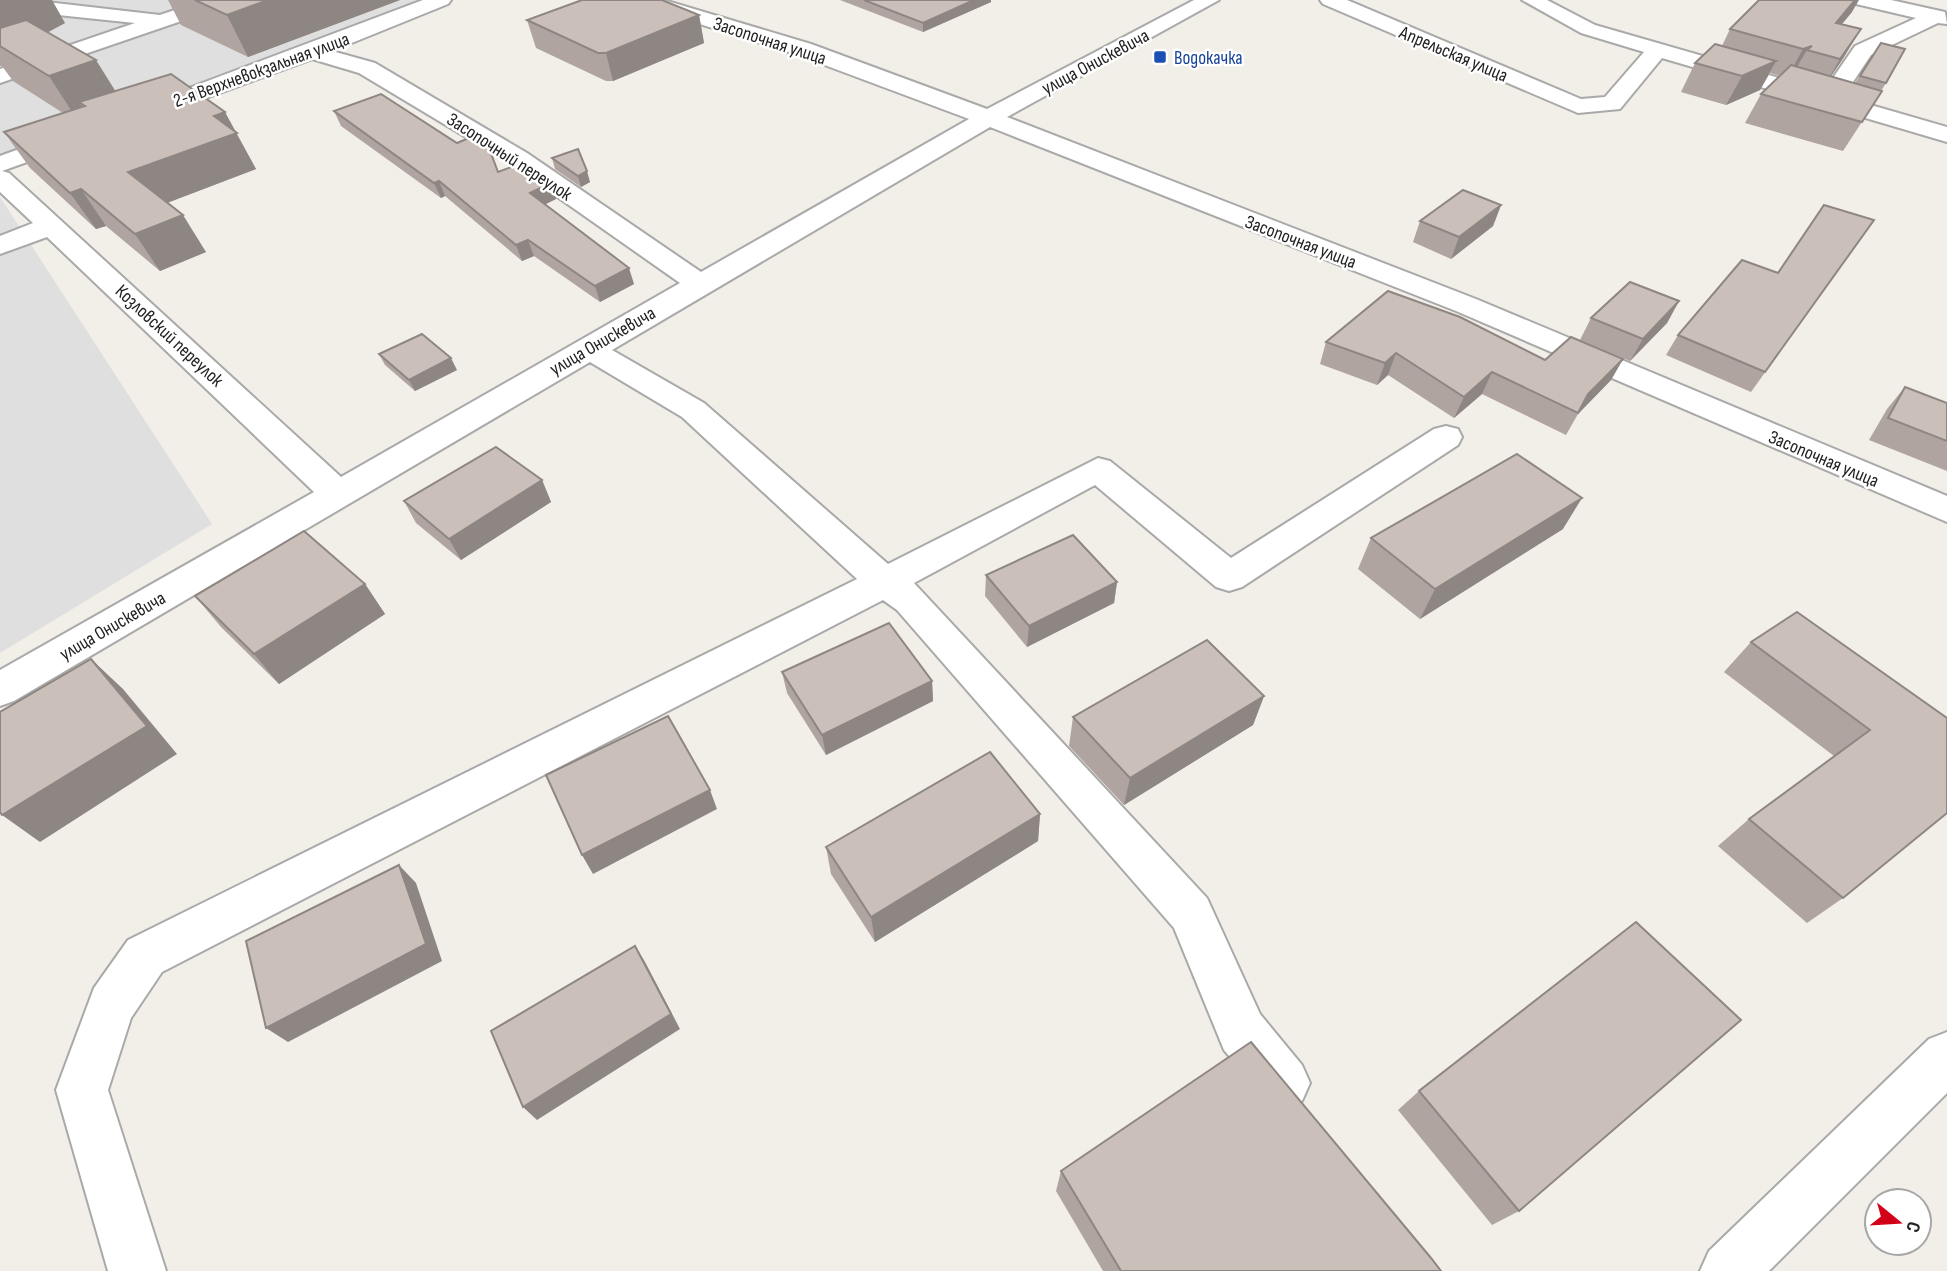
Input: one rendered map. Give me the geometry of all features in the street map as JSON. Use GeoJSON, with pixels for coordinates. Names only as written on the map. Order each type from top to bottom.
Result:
{"type":"FeatureCollection","features":[{"type":"Feature","properties":{"kind":"street"},"geometry":{"type":"LineString","coordinates":[[0,76],[224,0]]}},
{"type":"Feature","properties":{"kind":"street","name":"2-я Верхневокзальная улица"},"geometry":{"type":"LineString","coordinates":[[130,117],[311,52],[441,0]]}},
{"type":"Feature","properties":{"kind":"street","name":"Засопочная улица"},"geometry":{"type":"LineString","coordinates":[[643,0],[803,49],[988,118],[1466,305],[1947,510]]}},
{"type":"Feature","properties":{"kind":"street","name":"улица Онискевича"},"geometry":{"type":"LineString","coordinates":[[0,690],[698,283],[988,118],[1209,0]]}},
{"type":"Feature","properties":{"kind":"street","name":"Апрельская улица"},"geometry":{"type":"LineString","coordinates":[[1330,0],[1578,106],[1612,104],[1633,75],[1658,50]]}},
{"type":"Feature","properties":{"kind":"street"},"geometry":{"type":"LineString","coordinates":[[1532,0],[1588,29],[1947,135]]}},
{"type":"Feature","properties":{"kind":"street"},"geometry":{"type":"LineString","coordinates":[[1863,0],[1941,18]]}},
{"type":"Feature","properties":{"kind":"street"},"geometry":{"type":"LineString","coordinates":[[0,2],[165,20]]}},
{"type":"Feature","properties":{"kind":"street"},"geometry":{"type":"LineString","coordinates":[[1829,101],[1863,51],[1941,18]]}},
{"type":"Feature","properties":{"kind":"street","name":"Засопочный переулок"},"geometry":{"type":"LineString","coordinates":[[311,52],[367,68],[518,158],[698,283]]}},
{"type":"Feature","properties":{"kind":"street"},"geometry":{"type":"LineString","coordinates":[[0,164],[91,131]]}},
{"type":"Feature","properties":{"kind":"street","name":"Козловский переулок"},"geometry":{"type":"LineString","coordinates":[[0,178],[338,494]]}},
{"type":"Feature","properties":{"kind":"street"},"geometry":{"type":"LineString","coordinates":[[0,246],[52,225]]}},
{"type":"Feature","properties":{"kind":"street"},"geometry":{"type":"LineString","coordinates":[[587,348],[693,410],[885,582],[910,600],[1191,913],[1242,1032],[1310,1115]]}},
{"type":"Feature","properties":{"kind":"street"},"geometry":{"type":"LineString","coordinates":[[137,1271],[82,1090],[111,1004],[145,956],[885,582],[1098,469],[1230,577],[1446,437]]}},
{"type":"Feature","properties":{"kind":"street"},"geometry":{"type":"LineString","coordinates":[[1729,1271],[1947,1057]]}},
{"type":"Feature","properties":{"kind":"shaded area"},"geometry":{"type":"Polygon","coordinates":[[[0,0],[423,0],[0,162],[0,0]]]}},
{"type":"Feature","properties":{"kind":"shaded area"},"geometry":{"type":"Polygon","coordinates":[[[0,197],[212,524],[0,653],[0,197]]]}},
{"type":"Feature","properties":{"kind":"building"},"geometry":{"type":"Polygon","coordinates":[[[195,0],[268,0],[227,15],[195,0]]]}},
{"type":"Feature","properties":{"kind":"building"},"geometry":{"type":"Polygon","coordinates":[[[582,0],[662,0],[699,15],[606,53],[598,53],[527,20],[582,0]]]}},
{"type":"Feature","properties":{"kind":"building"},"geometry":{"type":"Polygon","coordinates":[[[864,0],[974,0],[923,23],[864,0]]]}},
{"type":"Feature","properties":{"kind":"building"},"geometry":{"type":"Polygon","coordinates":[[[1759,0],[1855,0],[1836,23],[1861,29],[1840,59],[1807,50],[1812,46],[1803,49],[1730,29],[1759,0]]]}},
{"type":"Feature","properties":{"kind":"building"},"geometry":{"type":"Polygon","coordinates":[[[26,20],[96,60],[49,76],[0,46],[0,28],[26,20]]]}},
{"type":"Feature","properties":{"kind":"building"},"geometry":{"type":"Polygon","coordinates":[[[1881,43],[1905,49],[1886,83],[1860,76],[1881,43]]]}},
{"type":"Feature","properties":{"kind":"building"},"geometry":{"type":"Polygon","coordinates":[[[1715,44],[1776,61],[1742,76],[1695,63],[1715,44]]]}},
{"type":"Feature","properties":{"kind":"building"},"geometry":{"type":"Polygon","coordinates":[[[1791,65],[1882,91],[1862,122],[1761,94],[1791,65]]]}},
{"type":"Feature","properties":{"kind":"building"},"geometry":{"type":"Polygon","coordinates":[[[171,74],[225,112],[214,116],[237,133],[128,172],[183,215],[135,234],[81,189],[70,193],[4,132],[85,106],[79,102],[171,74]]]}},
{"type":"Feature","properties":{"kind":"building"},"geometry":{"type":"Polygon","coordinates":[[[381,94],[457,143],[476,135],[486,140],[498,172],[522,163],[551,183],[530,193],[629,268],[595,286],[528,240],[516,245],[439,181],[434,183],[334,111],[381,94]]]}},
{"type":"Feature","properties":{"kind":"building"},"geometry":{"type":"Polygon","coordinates":[[[578,149],[587,171],[578,176],[552,158],[578,149]]]}},
{"type":"Feature","properties":{"kind":"building"},"geometry":{"type":"Polygon","coordinates":[[[1463,190],[1501,205],[1459,237],[1420,221],[1463,190]]]}},
{"type":"Feature","properties":{"kind":"building"},"geometry":{"type":"Polygon","coordinates":[[[1824,205],[1874,220],[1765,372],[1678,335],[1742,260],[1778,273],[1824,205]]]}},
{"type":"Feature","properties":{"kind":"building"},"geometry":{"type":"Polygon","coordinates":[[[1630,282],[1679,301],[1643,339],[1591,318],[1630,282]]]}},
{"type":"Feature","properties":{"kind":"building"},"geometry":{"type":"Polygon","coordinates":[[[1388,291],[1460,317],[1545,360],[1571,337],[1623,359],[1588,394],[1578,413],[1492,372],[1464,397],[1396,353],[1385,363],[1326,342],[1388,291]]]}},
{"type":"Feature","properties":{"kind":"building"},"geometry":{"type":"Polygon","coordinates":[[[422,334],[451,358],[409,380],[379,354],[422,334]]]}},
{"type":"Feature","properties":{"kind":"building"},"geometry":{"type":"Polygon","coordinates":[[[1905,387],[1947,403],[1947,441],[1888,418],[1905,387]]]}},
{"type":"Feature","properties":{"kind":"building"},"geometry":{"type":"Polygon","coordinates":[[[496,447],[542,480],[449,539],[404,501],[496,447]]]}},
{"type":"Feature","properties":{"kind":"building"},"geometry":{"type":"Polygon","coordinates":[[[1517,454],[1582,498],[1435,589],[1371,538],[1517,454]]]}},
{"type":"Feature","properties":{"kind":"building"},"geometry":{"type":"Polygon","coordinates":[[[304,531],[365,584],[254,654],[195,596],[304,531]]]}},
{"type":"Feature","properties":{"kind":"building"},"geometry":{"type":"Polygon","coordinates":[[[1073,535],[1117,582],[1029,626],[986,575],[1073,535]]]}},
{"type":"Feature","properties":{"kind":"building"},"geometry":{"type":"Polygon","coordinates":[[[1797,612],[1947,718],[1947,813],[1843,898],[1749,819],[1870,730],[1751,642],[1797,612]]]}},
{"type":"Feature","properties":{"kind":"building"},"geometry":{"type":"Polygon","coordinates":[[[889,623],[932,681],[822,735],[782,672],[889,623]]]}},
{"type":"Feature","properties":{"kind":"building"},"geometry":{"type":"Polygon","coordinates":[[[1207,640],[1264,696],[1130,778],[1073,717],[1207,640]]]}},
{"type":"Feature","properties":{"kind":"building"},"geometry":{"type":"Polygon","coordinates":[[[91,659],[147,726],[2,815],[0,712],[91,659]]]}},
{"type":"Feature","properties":{"kind":"building"},"geometry":{"type":"Polygon","coordinates":[[[668,716],[710,790],[582,855],[546,775],[668,716]]]}},
{"type":"Feature","properties":{"kind":"building"},"geometry":{"type":"Polygon","coordinates":[[[990,752],[1040,814],[871,917],[826,847],[990,752]]]}},
{"type":"Feature","properties":{"kind":"building"},"geometry":{"type":"Polygon","coordinates":[[[399,865],[426,944],[266,1028],[246,941],[399,865]]]}},
{"type":"Feature","properties":{"kind":"building"},"geometry":{"type":"Polygon","coordinates":[[[1636,922],[1741,1020],[1519,1211],[1419,1091],[1636,922]]]}},
{"type":"Feature","properties":{"kind":"building"},"geometry":{"type":"Polygon","coordinates":[[[635,946],[671,1014],[523,1107],[491,1031],[635,946]]]}},
{"type":"Feature","properties":{"kind":"building"},"geometry":{"type":"Polygon","coordinates":[[[1251,1042],[1441,1271],[1121,1271],[1061,1171],[1251,1042]]]}},
{"type":"Feature","properties":{"kind":"place","name":"Водокачка"},"geometry":{"type":"Point","coordinates":[1160,57]}}]}
